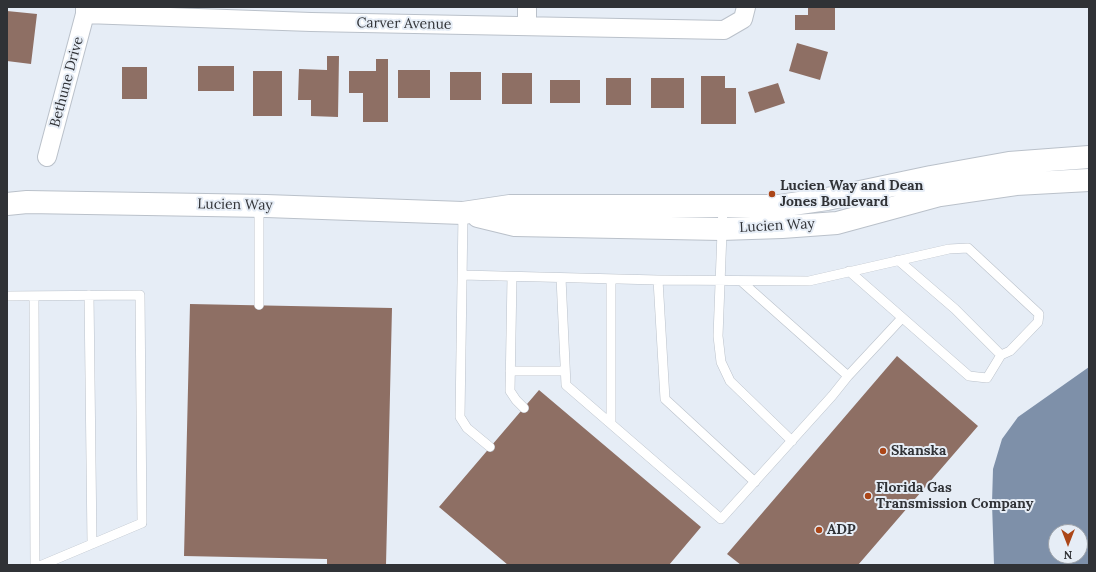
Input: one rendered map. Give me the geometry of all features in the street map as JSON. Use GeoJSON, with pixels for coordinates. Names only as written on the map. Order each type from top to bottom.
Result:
{"type":"FeatureCollection","features":[{"type":"Feature","properties":{"kind":"street"},"geometry":{"type":"LineString","coordinates":[[527,7],[527,26]]}},
{"type":"Feature","properties":{"kind":"street","name":"Carver Avenue"},"geometry":{"type":"LineString","coordinates":[[85,11],[311,14],[527,26],[724,30],[742,19],[746,7]]}},
{"type":"Feature","properties":{"kind":"street","name":"Bethune Drive"},"geometry":{"type":"LineString","coordinates":[[47,157],[85,11]]}},
{"type":"Feature","properties":{"kind":"street","name":"Lucien Way"},"geometry":{"type":"LineString","coordinates":[[7,204],[27,202],[259,206],[463,212],[510,206],[779,206],[828,200],[931,177],[1009,163],[1089,157]]}},
{"type":"Feature","properties":{"kind":"street","name":"Lucien Way"},"geometry":{"type":"LineString","coordinates":[[463,212],[515,225],[721,229],[782,227],[837,222],[940,195],[1016,184],[1089,180]]}},
{"type":"Feature","properties":{"kind":"lane"},"geometry":{"type":"LineString","coordinates":[[259,206],[259,305]]}},
{"type":"Feature","properties":{"kind":"lane"},"geometry":{"type":"LineString","coordinates":[[723,206],[718,336],[721,362],[730,381],[792,441]]}},
{"type":"Feature","properties":{"kind":"lane"},"geometry":{"type":"LineString","coordinates":[[463,212],[460,417],[467,428],[490,447]]}},
{"type":"Feature","properties":{"kind":"lane"},"geometry":{"type":"LineString","coordinates":[[462,275],[720,281],[809,280],[849,271],[898,260],[949,249],[968,248],[1039,314],[1038,322],[1010,351],[1001,355],[987,378],[969,376],[849,271]]}},
{"type":"Feature","properties":{"kind":"lane"},"geometry":{"type":"LineString","coordinates":[[898,260],[955,309],[1001,355]]}},
{"type":"Feature","properties":{"kind":"lane"},"geometry":{"type":"LineString","coordinates":[[512,277],[510,391],[524,408]]}},
{"type":"Feature","properties":{"kind":"lane"},"geometry":{"type":"LineString","coordinates":[[561,278],[566,385],[721,519],[792,441],[848,376],[902,318]]}},
{"type":"Feature","properties":{"kind":"lane"},"geometry":{"type":"LineString","coordinates":[[611,279],[611,424]]}},
{"type":"Feature","properties":{"kind":"lane"},"geometry":{"type":"LineString","coordinates":[[658,280],[665,399],[755,482]]}},
{"type":"Feature","properties":{"kind":"lane"},"geometry":{"type":"LineString","coordinates":[[741,281],[848,376]]}},
{"type":"Feature","properties":{"kind":"lane"},"geometry":{"type":"LineString","coordinates":[[7,296],[140,294],[142,523],[42,565]]}},
{"type":"Feature","properties":{"kind":"lane"},"geometry":{"type":"LineString","coordinates":[[89,295],[92,544]]}},
{"type":"Feature","properties":{"kind":"lane"},"geometry":{"type":"LineString","coordinates":[[34,296],[35,565]]}},
{"type":"Feature","properties":{"kind":"lane"},"geometry":{"type":"LineString","coordinates":[[510,371],[565,371]]}},
{"type":"Feature","properties":{"kind":"water"},"geometry":{"type":"Polygon","coordinates":[[[1089,367],[1089,565],[994,565],[992,503],[993,469],[1002,439],[1018,417],[1089,367]]]}},
{"type":"Feature","properties":{"kind":"building"},"geometry":{"type":"Polygon","coordinates":[[[808,7],[835,7],[835,30],[795,30],[795,15],[808,15],[808,7]]]}},
{"type":"Feature","properties":{"kind":"building"},"geometry":{"type":"Polygon","coordinates":[[[7,11],[37,14],[31,64],[7,61],[7,11]]]}},
{"type":"Feature","properties":{"kind":"building"},"geometry":{"type":"Polygon","coordinates":[[[797,43],[828,52],[820,80],[789,71],[797,43]]]}},
{"type":"Feature","properties":{"kind":"building"},"geometry":{"type":"Polygon","coordinates":[[[327,56],[339,56],[338,117],[311,116],[311,100],[298,100],[299,69],[327,70],[327,56]]]}},
{"type":"Feature","properties":{"kind":"building"},"geometry":{"type":"Polygon","coordinates":[[[376,59],[388,59],[388,122],[363,122],[363,93],[349,93],[349,71],[376,71],[376,59]]]}},
{"type":"Feature","properties":{"kind":"building"},"geometry":{"type":"Polygon","coordinates":[[[198,66],[234,66],[234,91],[198,91],[198,66]]]}},
{"type":"Feature","properties":{"kind":"building"},"geometry":{"type":"Polygon","coordinates":[[[122,67],[147,67],[147,99],[122,99],[122,67]]]}},
{"type":"Feature","properties":{"kind":"building"},"geometry":{"type":"Polygon","coordinates":[[[398,70],[430,70],[430,98],[398,98],[398,70]]]}},
{"type":"Feature","properties":{"kind":"building"},"geometry":{"type":"Polygon","coordinates":[[[253,71],[282,71],[282,116],[253,116],[253,71]]]}},
{"type":"Feature","properties":{"kind":"building"},"geometry":{"type":"Polygon","coordinates":[[[450,72],[481,72],[481,100],[450,100],[450,72]]]}},
{"type":"Feature","properties":{"kind":"building"},"geometry":{"type":"Polygon","coordinates":[[[502,73],[532,73],[532,104],[502,104],[502,73]]]}},
{"type":"Feature","properties":{"kind":"building"},"geometry":{"type":"Polygon","coordinates":[[[701,76],[725,76],[725,88],[736,88],[736,124],[701,124],[701,76]]]}},
{"type":"Feature","properties":{"kind":"building"},"geometry":{"type":"Polygon","coordinates":[[[606,78],[631,78],[631,105],[606,105],[606,78]]]}},
{"type":"Feature","properties":{"kind":"building"},"geometry":{"type":"Polygon","coordinates":[[[651,78],[684,78],[684,108],[651,108],[651,78]]]}},
{"type":"Feature","properties":{"kind":"building"},"geometry":{"type":"Polygon","coordinates":[[[550,80],[580,80],[580,103],[550,103],[550,80]]]}},
{"type":"Feature","properties":{"kind":"building"},"geometry":{"type":"Polygon","coordinates":[[[778,83],[785,103],[755,113],[748,92],[778,83]]]}},
{"type":"Feature","properties":{"kind":"building"},"geometry":{"type":"Polygon","coordinates":[[[190,304],[392,308],[386,565],[327,565],[327,559],[184,556],[190,304]]]}},
{"type":"Feature","properties":{"kind":"building"},"geometry":{"type":"Polygon","coordinates":[[[897,356],[978,426],[858,565],[741,565],[727,554],[897,356]]]}},
{"type":"Feature","properties":{"kind":"building"},"geometry":{"type":"Polygon","coordinates":[[[539,390],[701,527],[669,565],[508,565],[439,507],[539,390]]]}},
{"type":"Feature","properties":{"kind":"place","name":"Lucien Way and Dean Jones Boulevard"},"geometry":{"type":"Point","coordinates":[772,194]}},
{"type":"Feature","properties":{"kind":"place","name":"Skanska"},"geometry":{"type":"Point","coordinates":[883,451]}},
{"type":"Feature","properties":{"kind":"place","name":"Florida Gas Transmission Company"},"geometry":{"type":"Point","coordinates":[868,496]}},
{"type":"Feature","properties":{"kind":"place","name":"ADP"},"geometry":{"type":"Point","coordinates":[819,530]}}]}
